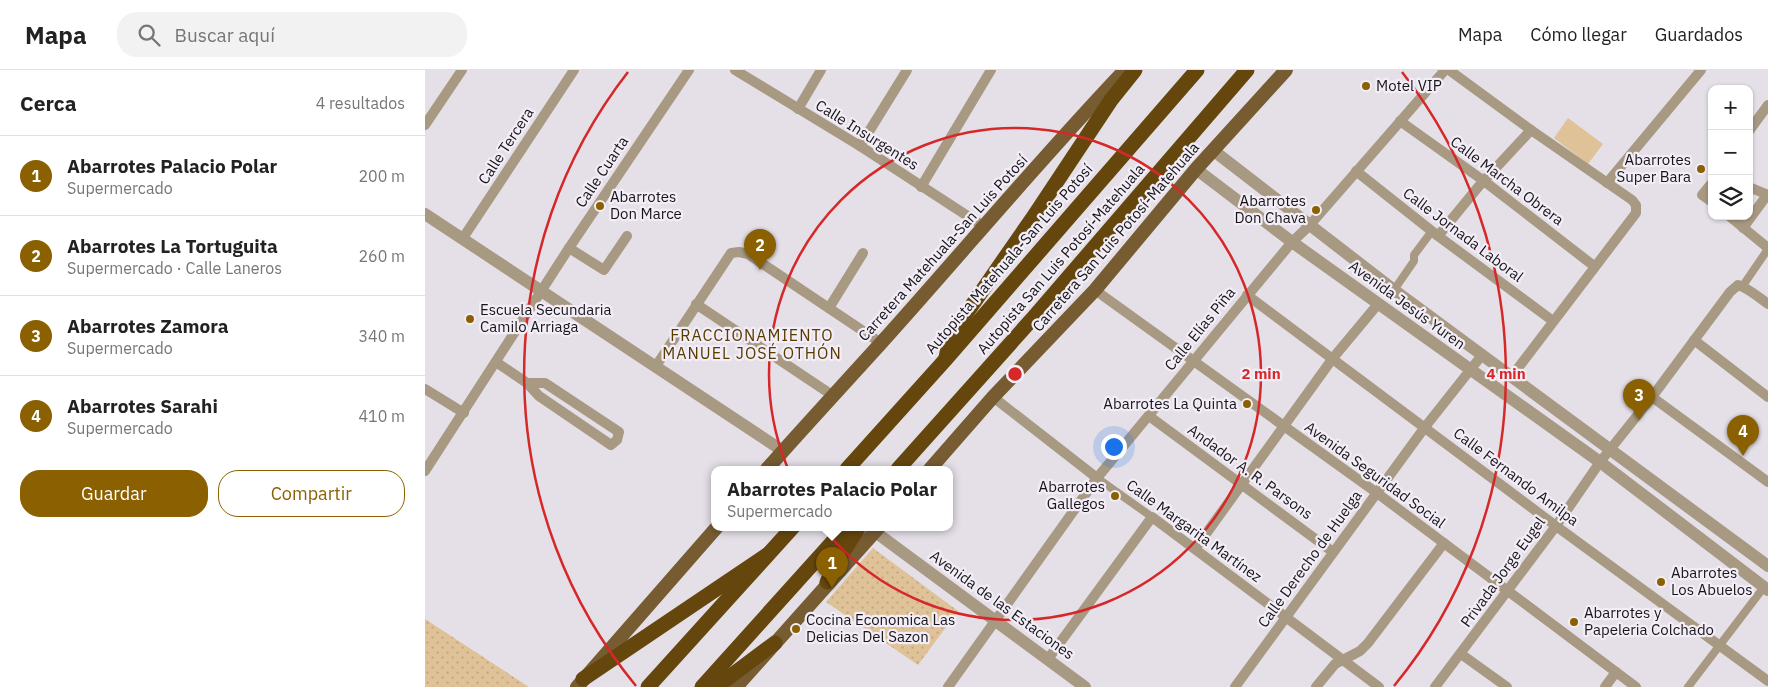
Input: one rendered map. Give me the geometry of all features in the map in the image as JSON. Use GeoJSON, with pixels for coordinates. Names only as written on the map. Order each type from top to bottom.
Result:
{"type":"FeatureCollection","features":[{"type":"Feature","properties":{"kind":"highway"},"geometry":{"type":"LineString","coordinates":[[946,359],[950,337],[1035,216],[1111,100],[1135,70]]}},
{"type":"Feature","properties":{"kind":"highway","name":"Autopista Matehuala-San Luis Potosí"},"geometry":{"type":"LineString","coordinates":[[850,466],[946,359],[1197,70]]}},
{"type":"Feature","properties":{"kind":"highway","name":"Autopista San Luis Potosí-Matehuala"},"geometry":{"type":"LineString","coordinates":[[901,466],[1034,317],[1247,70]]}},
{"type":"Feature","properties":{"kind":"highway"},"geometry":{"type":"LineString","coordinates":[[648,687],[789,531]]}},
{"type":"Feature","properties":{"kind":"highway"},"geometry":{"type":"LineString","coordinates":[[702,687],[842,531]]}},
{"type":"Feature","properties":{"kind":"highway"},"geometry":{"type":"LineString","coordinates":[[827,582],[856,531]]}},
{"type":"Feature","properties":{"kind":"highway"},"geometry":{"type":"LineString","coordinates":[[580,683],[767,555]]}},
{"type":"Feature","properties":{"kind":"highway"},"geometry":{"type":"LineString","coordinates":[[716,687],[775,643]]}},
{"type":"Feature","properties":{"kind":"main road","name":"Carretera Matehuala-San Luis Potosí"},"geometry":{"type":"LineString","coordinates":[[770,466],[983,226],[1125,70]]}},
{"type":"Feature","properties":{"kind":"main road","name":"Carretera San Luis Potosí-Matehuala"},"geometry":{"type":"LineString","coordinates":[[933,466],[993,397],[1095,290],[1197,169],[1286,70]]}},
{"type":"Feature","properties":{"kind":"main road"},"geometry":{"type":"LineString","coordinates":[[1139,255],[1143,232]]}},
{"type":"Feature","properties":{"kind":"main road"},"geometry":{"type":"LineString","coordinates":[[580,683],[713,531]]}},
{"type":"Feature","properties":{"kind":"main road"},"geometry":{"type":"LineString","coordinates":[[736,687],[827,582],[875,531]]}},
{"type":"Feature","properties":{"kind":"street"},"geometry":{"type":"LineString","coordinates":[[425,124],[462,70]]}},
{"type":"Feature","properties":{"kind":"street","name":"Calle Tercera"},"geometry":{"type":"LineString","coordinates":[[463,238],[574,70]]}},
{"type":"Feature","properties":{"kind":"street","name":"Calle Cuarta"},"geometry":{"type":"LineString","coordinates":[[425,471],[569,248],[689,70]]}},
{"type":"Feature","properties":{"kind":"street","name":"Calle Insurgentes"},"geometry":{"type":"LineString","coordinates":[[735,70],[860,146],[983,226]]}},
{"type":"Feature","properties":{"kind":"street"},"geometry":{"type":"LineString","coordinates":[[798,109],[821,70]]}},
{"type":"Feature","properties":{"kind":"street"},"geometry":{"type":"LineString","coordinates":[[860,146],[907,70]]}},
{"type":"Feature","properties":{"kind":"street"},"geometry":{"type":"LineString","coordinates":[[921,187],[991,70]]}},
{"type":"Feature","properties":{"kind":"street"},"geometry":{"type":"LineString","coordinates":[[1447,70],[1632,200],[1636,205],[1635,213],[1512,376]]}},
{"type":"Feature","properties":{"kind":"street","name":"Calle Elías Piña"},"geometry":{"type":"LineString","coordinates":[[948,687],[1097,478],[1292,242],[1309,226],[1355,171],[1447,70]]}},
{"type":"Feature","properties":{"kind":"street"},"geometry":{"type":"LineString","coordinates":[[1607,183],[1701,70]]}},
{"type":"Feature","properties":{"kind":"street"},"geometry":{"type":"LineString","coordinates":[[1750,130],[1764,118],[1768,105]]}},
{"type":"Feature","properties":{"kind":"street","name":"Calle Marcha Obrera"},"geometry":{"type":"LineString","coordinates":[[1400,121],[1594,266]]}},
{"type":"Feature","properties":{"kind":"street"},"geometry":{"type":"LineString","coordinates":[[1394,290],[1414,261],[1414,255],[1531,130]]}},
{"type":"Feature","properties":{"kind":"street","name":"Avenida Jesús Yuren"},"geometry":{"type":"LineString","coordinates":[[1214,151],[1394,290],[1768,566]]}},
{"type":"Feature","properties":{"kind":"street","name":"Avenida Jesús Yuren"},"geometry":{"type":"LineString","coordinates":[[1197,169],[1292,242],[1600,462],[1766,588]]}},
{"type":"Feature","properties":{"kind":"street","name":"Calle Jornada Laboral"},"geometry":{"type":"LineString","coordinates":[[1355,171],[1435,234],[1553,321]]}},
{"type":"Feature","properties":{"kind":"street"},"geometry":{"type":"LineString","coordinates":[[1708,188],[1702,195],[1708,199]]}},
{"type":"Feature","properties":{"kind":"street"},"geometry":{"type":"LineString","coordinates":[[1743,228],[1768,195],[1753,189]]}},
{"type":"Feature","properties":{"kind":"street"},"geometry":{"type":"LineString","coordinates":[[425,214],[783,451]]}},
{"type":"Feature","properties":{"kind":"street"},"geometry":{"type":"LineString","coordinates":[[1734,220],[1768,248],[1740,286],[1747,288],[1768,304]]}},
{"type":"Feature","properties":{"kind":"street"},"geometry":{"type":"LineString","coordinates":[[569,248],[604,270],[627,236]]}},
{"type":"Feature","properties":{"kind":"street"},"geometry":{"type":"LineString","coordinates":[[656,366],[731,254],[739,252],[748,254],[881,342]]}},
{"type":"Feature","properties":{"kind":"street"},"geometry":{"type":"LineString","coordinates":[[829,308],[863,253]]}},
{"type":"Feature","properties":{"kind":"street","name":"Privada Jorge Eugel"},"geometry":{"type":"LineString","coordinates":[[1435,687],[1556,526],[1600,462],[1652,397],[1730,292],[1740,286]]}},
{"type":"Feature","properties":{"kind":"street","name":"Avenida Seguridad Social"},"geometry":{"type":"LineString","coordinates":[[1095,290],[1377,493],[1636,687]]}},
{"type":"Feature","properties":{"kind":"street","name":"Calle Fernando Amilpa"},"geometry":{"type":"LineString","coordinates":[[1247,295],[1556,526],[1768,681]]}},
{"type":"Feature","properties":{"kind":"street"},"geometry":{"type":"LineString","coordinates":[[696,304],[832,395]]}},
{"type":"Feature","properties":{"kind":"street"},"geometry":{"type":"LineString","coordinates":[[1195,549],[1333,358],[1378,304]]}},
{"type":"Feature","properties":{"kind":"street"},"geometry":{"type":"LineString","coordinates":[[1693,340],[1768,397]]}},
{"type":"Feature","properties":{"kind":"street","name":"Calle Derecho de Huelga"},"geometry":{"type":"LineString","coordinates":[[1235,687],[1425,427],[1483,355]]}},
{"type":"Feature","properties":{"kind":"street"},"geometry":{"type":"LineString","coordinates":[[496,362],[527,383],[539,396],[611,444],[617,440],[619,432],[545,382],[527,383]]}},
{"type":"Feature","properties":{"kind":"street"},"geometry":{"type":"LineString","coordinates":[[425,389],[463,413]]}},
{"type":"Feature","properties":{"kind":"street","name":"Calle Margarita Martínez"},"geometry":{"type":"LineString","coordinates":[[993,397],[1097,478],[1152,516],[1379,687]]}},
{"type":"Feature","properties":{"kind":"street"},"geometry":{"type":"LineString","coordinates":[[1652,397],[1768,482]]}},
{"type":"Feature","properties":{"kind":"street","name":"Andador A. R. Parsons"},"geometry":{"type":"LineString","coordinates":[[1149,416],[1333,552]]}},
{"type":"Feature","properties":{"kind":"street"},"geometry":{"type":"LineString","coordinates":[[1048,659],[1152,516]]}},
{"type":"Feature","properties":{"kind":"street","name":"Avenida de las Estaciones"},"geometry":{"type":"LineString","coordinates":[[880,531],[995,621],[1085,687]]}},
{"type":"Feature","properties":{"kind":"street"},"geometry":{"type":"LineString","coordinates":[[1316,687],[1329,670],[1360,651],[1368,643],[1444,544]]}},
{"type":"Feature","properties":{"kind":"street"},"geometry":{"type":"LineString","coordinates":[[1688,687],[1766,588]]}},
{"type":"Feature","properties":{"kind":"street"},"geometry":{"type":"LineString","coordinates":[[1461,654],[1507,687]]}},
{"type":"Feature","properties":{"kind":"street"},"geometry":{"type":"LineString","coordinates":[[1605,687],[1616,672]]}},
{"type":"Feature","properties":{"kind":"shaded area"},"geometry":{"type":"Polygon","coordinates":[[[1568,118],[1603,144],[1588,164],[1554,138],[1568,118]]]}},
{"type":"Feature","properties":{"kind":"shaded area"},"geometry":{"type":"Polygon","coordinates":[[[873,548],[958,611],[918,665],[826,602],[873,548]]]}},
{"type":"Feature","properties":{"kind":"shaded area"},"geometry":{"type":"Polygon","coordinates":[[[425,619],[529,687],[425,687],[425,619]]]}},
{"type":"Feature","properties":{"kind":"place","name":"Motel VIP"},"geometry":{"type":"Point","coordinates":[1366,86]}},
{"type":"Feature","properties":{"kind":"place","name":"Abarrotes Super Bara"},"geometry":{"type":"Point","coordinates":[1701,169]}},
{"type":"Feature","properties":{"kind":"place","name":"Abarrotes Don Marce"},"geometry":{"type":"Point","coordinates":[600,206]}},
{"type":"Feature","properties":{"kind":"place","name":"Abarrotes Don Chava"},"geometry":{"type":"Point","coordinates":[1316,210]}},
{"type":"Feature","properties":{"kind":"place","name":"Abarrotes La Tortuguita"},"geometry":{"type":"Point","coordinates":[760,270]}},
{"type":"Feature","properties":{"kind":"place","name":"Escuela Secundaria Camilo Arriaga"},"geometry":{"type":"Point","coordinates":[470,319]}},
{"type":"Feature","properties":{"kind":"place","name":"Abarrotes La Quinta"},"geometry":{"type":"Point","coordinates":[1247,404]}},
{"type":"Feature","properties":{"kind":"place","name":"Abarrotes Zamora"},"geometry":{"type":"Point","coordinates":[1639,420]}},
{"type":"Feature","properties":{"kind":"place","name":"Abarrotes Sarahi"},"geometry":{"type":"Point","coordinates":[1743,456]}},
{"type":"Feature","properties":{"kind":"place","name":"Abarrotes Gallegos"},"geometry":{"type":"Point","coordinates":[1115,496]}},
{"type":"Feature","properties":{"kind":"place","name":"Abarrotes Los Abuelos"},"geometry":{"type":"Point","coordinates":[1661,582]}},
{"type":"Feature","properties":{"kind":"place","name":"Abarrotes Palacio Polar"},"geometry":{"type":"Point","coordinates":[832,588]}},
{"type":"Feature","properties":{"kind":"place","name":"Abarrotes y Papeleria Colchado"},"geometry":{"type":"Point","coordinates":[1574,622]}},
{"type":"Feature","properties":{"kind":"place","name":"Cocina Economica Las Delicias Del Sazon"},"geometry":{"type":"Point","coordinates":[796,629]}},
{"type":"Feature","properties":{"kind":"district","name":"FRACCIONAMIENTO MANUEL JOSÉ OTHÓN"},"geometry":{"type":"Point","coordinates":[752,344]}}]}
